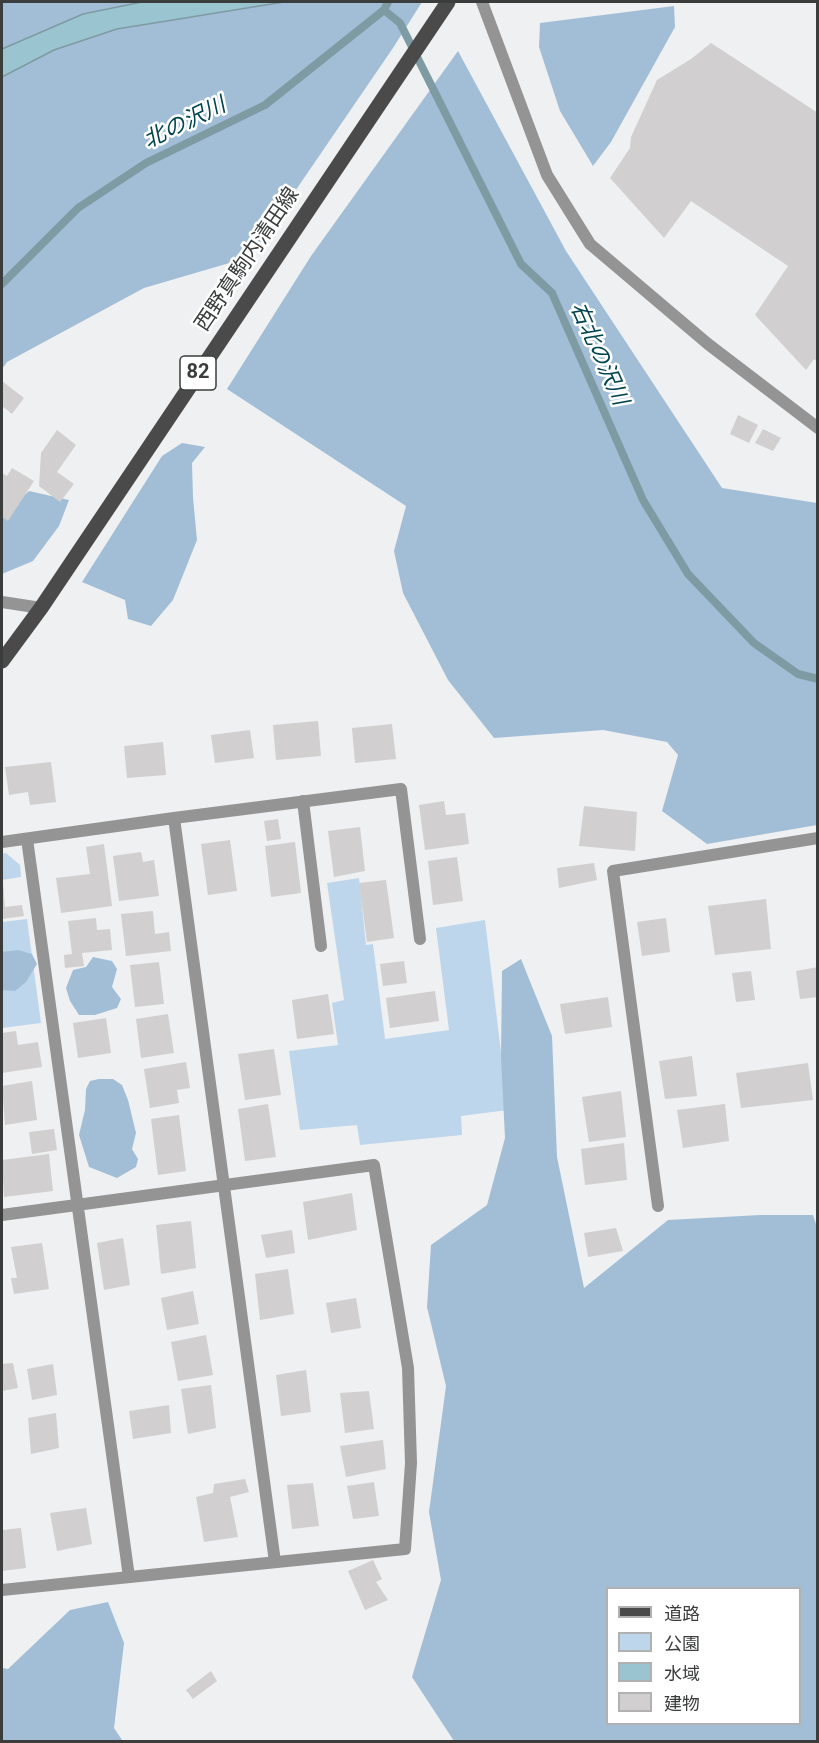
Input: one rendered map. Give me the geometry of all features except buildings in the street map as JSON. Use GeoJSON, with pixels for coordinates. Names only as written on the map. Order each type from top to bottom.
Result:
{"type":"FeatureCollection","features":[{"type":"Feature","properties":{"kind":"main road","name":"西野真駒内清田線"},"geometry":{"type":"LineString","coordinates":[[2,661],[41,608],[448,2]]}},
{"type":"Feature","properties":{"kind":"street"},"geometry":{"type":"LineString","coordinates":[[482,2],[547,175],[590,244],[708,344],[818,428]]}},
{"type":"Feature","properties":{"kind":"street"},"geometry":{"type":"LineString","coordinates":[[2,602],[41,608]]}},
{"type":"Feature","properties":{"kind":"street"},"geometry":{"type":"LineString","coordinates":[[2,842],[401,789],[420,939]]}},
{"type":"Feature","properties":{"kind":"street"},"geometry":{"type":"LineString","coordinates":[[303,801],[321,946]]}},
{"type":"Feature","properties":{"kind":"street"},"geometry":{"type":"LineString","coordinates":[[174,818],[275,1562]]}},
{"type":"Feature","properties":{"kind":"street"},"geometry":{"type":"LineString","coordinates":[[27,838],[129,1577]]}},
{"type":"Feature","properties":{"kind":"street"},"geometry":{"type":"LineString","coordinates":[[658,1206],[613,871],[818,838]]}},
{"type":"Feature","properties":{"kind":"street"},"geometry":{"type":"LineString","coordinates":[[2,1215],[374,1165],[408,1368],[411,1463],[405,1549],[2,1590]]}},
{"type":"Feature","properties":{"kind":"green space"},"geometry":{"type":"Polygon","coordinates":[[[6,853],[20,865],[21,877],[2,880],[2,854],[6,853]]]}},
{"type":"Feature","properties":{"kind":"green space"},"geometry":{"type":"Polygon","coordinates":[[[359,878],[366,945],[373,944],[385,1039],[449,1030],[436,928],[485,920],[508,1110],[461,1116],[462,1135],[360,1145],[357,1125],[300,1130],[289,1051],[338,1045],[332,1003],[344,1000],[327,883],[359,878]]]}},
{"type":"Feature","properties":{"kind":"green space"},"geometry":{"type":"Polygon","coordinates":[[[27,919],[41,1023],[2,1028],[2,922],[27,919]]]}},
{"type":"Feature","properties":{"kind":"shaded area"},"geometry":{"type":"Polygon","coordinates":[[[2,2],[422,2],[250,257],[144,288],[7,362],[2,369],[2,2]]]}},
{"type":"Feature","properties":{"kind":"shaded area"},"geometry":{"type":"Polygon","coordinates":[[[674,6],[675,27],[611,142],[593,166],[560,111],[539,47],[540,23],[674,6]]]}},
{"type":"Feature","properties":{"kind":"shaded area"},"geometry":{"type":"Polygon","coordinates":[[[458,51],[566,251],[722,488],[817,503],[817,825],[707,844],[662,811],[678,755],[667,742],[603,730],[494,738],[448,680],[403,593],[394,551],[406,506],[227,389],[311,256],[458,51]]]}},
{"type":"Feature","properties":{"kind":"shaded area"},"geometry":{"type":"Polygon","coordinates":[[[182,443],[205,447],[192,463],[197,540],[173,600],[151,626],[128,619],[125,600],[82,582],[162,456],[182,443]]]}},
{"type":"Feature","properties":{"kind":"shaded area"},"geometry":{"type":"Polygon","coordinates":[[[29,491],[69,500],[59,526],[33,561],[2,574],[2,515],[29,491]]]}},
{"type":"Feature","properties":{"kind":"shaded area"},"geometry":{"type":"Polygon","coordinates":[[[18,950],[32,954],[37,964],[26,982],[15,991],[2,990],[2,952],[18,950]]]}},
{"type":"Feature","properties":{"kind":"shaded area"},"geometry":{"type":"Polygon","coordinates":[[[93,957],[112,961],[117,969],[112,987],[121,999],[117,1008],[95,1015],[79,1015],[70,1001],[66,988],[73,970],[86,967],[93,957]]]}},
{"type":"Feature","properties":{"kind":"shaded area"},"geometry":{"type":"Polygon","coordinates":[[[521,959],[552,1036],[557,1157],[584,1288],[668,1220],[760,1215],[813,1215],[817,1227],[817,1741],[454,1741],[412,1677],[441,1580],[429,1512],[446,1386],[427,1307],[431,1245],[487,1205],[505,1138],[501,1058],[502,971],[521,959]]]}},
{"type":"Feature","properties":{"kind":"shaded area"},"geometry":{"type":"Polygon","coordinates":[[[113,1079],[122,1085],[136,1133],[132,1149],[138,1159],[136,1167],[117,1178],[89,1167],[79,1135],[85,1110],[86,1089],[90,1081],[113,1079]]]}},
{"type":"Feature","properties":{"kind":"shaded area"},"geometry":{"type":"Polygon","coordinates":[[[108,1602],[124,1643],[114,1728],[122,1740],[120,1742],[2,1741],[2,1668],[8,1669],[70,1610],[108,1602]]]}},
{"type":"Feature","properties":{"kind":"water"},"geometry":{"type":"Polygon","coordinates":[[[142,2],[284,2],[117,29],[54,50],[2,77],[2,49],[83,14],[142,2]]]}},
{"type":"Feature","properties":{"kind":"waterway","name":"北の沢川"},"geometry":{"type":"LineString","coordinates":[[2,284],[78,208],[146,163],[265,105],[384,10],[388,2]]}},
{"type":"Feature","properties":{"kind":"waterway","name":"右北の沢川"},"geometry":{"type":"LineString","coordinates":[[384,10],[400,23],[521,264],[552,293],[643,500],[688,574],[754,643],[798,674],[818,679]]}}]}
